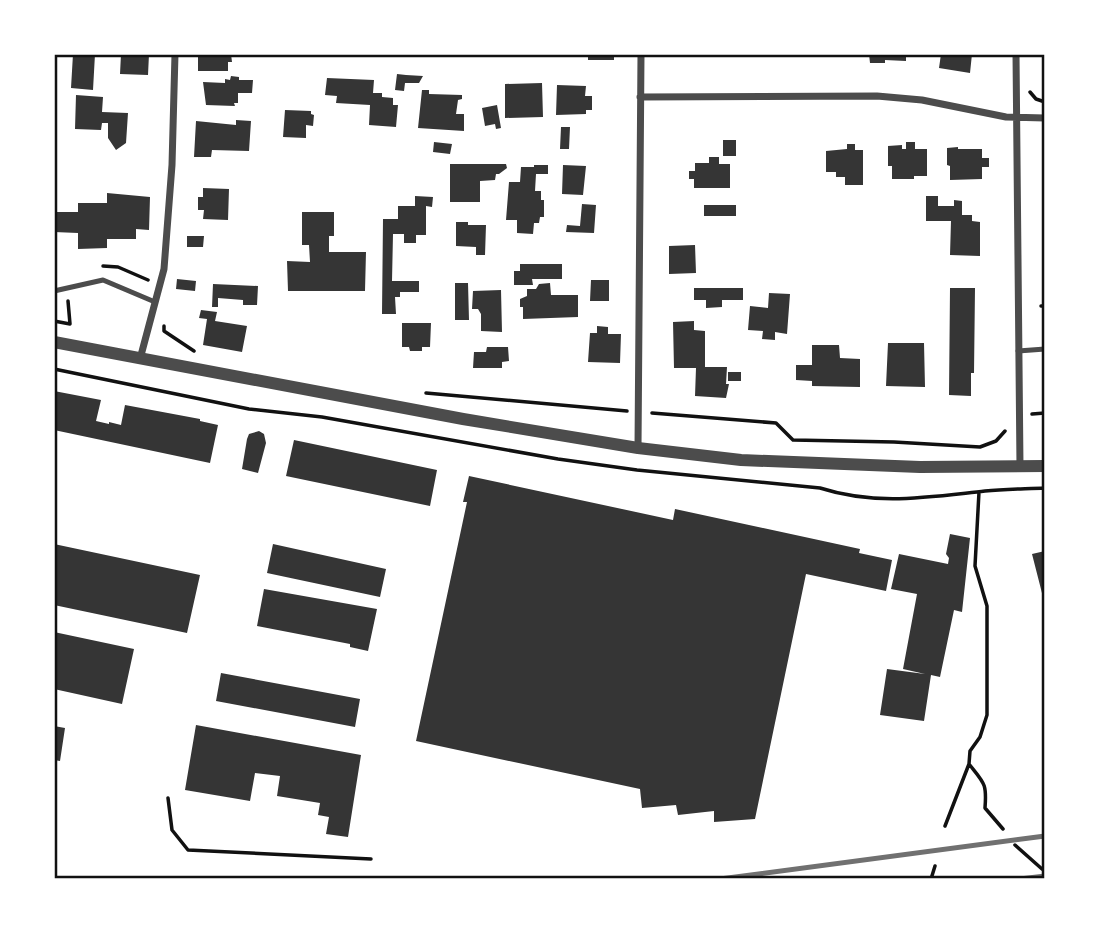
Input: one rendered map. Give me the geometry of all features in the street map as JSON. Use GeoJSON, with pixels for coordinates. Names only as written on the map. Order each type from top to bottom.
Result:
{"type":"FeatureCollection","features":[{"type":"Feature","properties":{"kind":"street"},"geometry":{"type":"LineString","coordinates":[[140,359],[163,269],[172,165],[175,54]]}},
{"type":"Feature","properties":{"kind":"street"},"geometry":{"type":"LineString","coordinates":[[638,448],[640,54]]}},
{"type":"Feature","properties":{"kind":"street"},"geometry":{"type":"LineString","coordinates":[[1016,54],[1020,467]]}},
{"type":"Feature","properties":{"kind":"street"},"geometry":{"type":"LineString","coordinates":[[640,97],[877,96],[922,100],[1015,118],[1045,118]]}},
{"type":"Feature","properties":{"kind":"street"},"geometry":{"type":"LineString","coordinates":[[54,342],[549,435],[638,448],[741,460],[920,467],[1045,466]]}},
{"type":"Feature","properties":{"kind":"lane"},"geometry":{"type":"LineString","coordinates":[[54,291],[103,280],[155,302]]}},
{"type":"Feature","properties":{"kind":"lane"},"geometry":{"type":"LineString","coordinates":[[1018,351],[1045,348]]}},
{"type":"Feature","properties":{"kind":"path"},"geometry":{"type":"LineString","coordinates":[[165,317],[164,331],[195,351]]}},
{"type":"Feature","properties":{"kind":"path"},"geometry":{"type":"LineString","coordinates":[[54,369],[249,409],[322,417],[473,445],[624,468],[820,488],[848,497],[924,499],[1045,488]]}},
{"type":"Feature","properties":{"kind":"path"},"geometry":{"type":"LineString","coordinates":[[424,393],[776,423],[793,440],[980,447],[996,441],[1004,434],[1006,425]]}},
{"type":"Feature","properties":{"kind":"path"},"geometry":{"type":"LineString","coordinates":[[1032,414],[1045,413]]}},
{"type":"Feature","properties":{"kind":"path"},"geometry":{"type":"LineString","coordinates":[[945,826],[969,764],[970,751],[980,737],[987,715],[987,607],[975,566],[979,492]]}},
{"type":"Feature","properties":{"kind":"path"},"geometry":{"type":"LineString","coordinates":[[969,764],[985,782],[985,808],[1003,829]]}},
{"type":"Feature","properties":{"kind":"path"},"geometry":{"type":"LineString","coordinates":[[168,798],[173,830],[188,850],[371,859]]}},
{"type":"Feature","properties":{"kind":"path"},"geometry":{"type":"LineString","coordinates":[[1015,845],[1042,869]]}},
{"type":"Feature","properties":{"kind":"path"},"geometry":{"type":"LineString","coordinates":[[930,879],[935,866]]}},
{"type":"Feature","properties":{"kind":"building"},"geometry":{"type":"Polygon","coordinates":[[[73,54],[95,54],[93,90],[71,88],[73,54]]]}},
{"type":"Feature","properties":{"kind":"building"},"geometry":{"type":"Polygon","coordinates":[[[121,54],[149,54],[148,75],[120,74],[121,54]]]}},
{"type":"Feature","properties":{"kind":"building"},"geometry":{"type":"Polygon","coordinates":[[[198,54],[231,54],[232,62],[228,62],[228,71],[198,71],[198,54]]]}},
{"type":"Feature","properties":{"kind":"building"},"geometry":{"type":"Polygon","coordinates":[[[588,54],[614,54],[614,60],[588,60],[588,54]]]}},
{"type":"Feature","properties":{"kind":"building"},"geometry":{"type":"Polygon","coordinates":[[[869,54],[906,54],[906,61],[885,60],[885,63],[870,63],[869,54]]]}},
{"type":"Feature","properties":{"kind":"building"},"geometry":{"type":"Polygon","coordinates":[[[941,54],[972,54],[970,73],[939,68],[941,54]]]}},
{"type":"Feature","properties":{"kind":"building"},"geometry":{"type":"Polygon","coordinates":[[[397,74],[423,76],[419,83],[405,83],[404,91],[395,90],[397,74]]]}},
{"type":"Feature","properties":{"kind":"building"},"geometry":{"type":"Polygon","coordinates":[[[231,76],[239,77],[239,80],[253,80],[252,93],[238,93],[238,103],[234,103],[235,106],[206,105],[203,82],[225,83],[225,79],[230,80],[231,76]]]}},
{"type":"Feature","properties":{"kind":"building"},"geometry":{"type":"Polygon","coordinates":[[[327,78],[374,80],[373,93],[382,93],[382,97],[393,98],[393,105],[398,105],[396,127],[369,125],[370,105],[336,103],[337,96],[325,95],[327,78]]]}},
{"type":"Feature","properties":{"kind":"building"},"geometry":{"type":"Polygon","coordinates":[[[542,83],[543,117],[505,118],[505,84],[542,83]]]}},
{"type":"Feature","properties":{"kind":"building"},"geometry":{"type":"Polygon","coordinates":[[[557,85],[586,86],[585,96],[592,96],[592,110],[586,110],[586,114],[556,115],[557,85]]]}},
{"type":"Feature","properties":{"kind":"building"},"geometry":{"type":"Polygon","coordinates":[[[422,90],[429,90],[429,94],[462,95],[462,99],[458,100],[456,114],[464,114],[464,131],[418,128],[422,90]]]}},
{"type":"Feature","properties":{"kind":"building"},"geometry":{"type":"Polygon","coordinates":[[[76,95],[103,97],[102,112],[128,113],[126,143],[116,150],[108,138],[108,123],[102,123],[101,130],[75,129],[76,95]]]}},
{"type":"Feature","properties":{"kind":"building"},"geometry":{"type":"Polygon","coordinates":[[[497,105],[501,128],[496,129],[495,124],[485,126],[482,108],[497,105]]]}},
{"type":"Feature","properties":{"kind":"building"},"geometry":{"type":"Polygon","coordinates":[[[285,110],[311,111],[314,115],[313,126],[306,125],[306,138],[283,137],[285,110]]]}},
{"type":"Feature","properties":{"kind":"building"},"geometry":{"type":"Polygon","coordinates":[[[236,120],[251,121],[249,151],[212,150],[211,157],[194,157],[196,121],[236,125],[236,120]]]}},
{"type":"Feature","properties":{"kind":"building"},"geometry":{"type":"Polygon","coordinates":[[[561,127],[570,127],[569,149],[560,149],[561,127]]]}},
{"type":"Feature","properties":{"kind":"building"},"geometry":{"type":"Polygon","coordinates":[[[723,140],[736,140],[736,156],[723,156],[723,140]]]}},
{"type":"Feature","properties":{"kind":"building"},"geometry":{"type":"Polygon","coordinates":[[[434,142],[452,144],[450,154],[433,152],[434,142]]]}},
{"type":"Feature","properties":{"kind":"building"},"geometry":{"type":"Polygon","coordinates":[[[906,142],[915,142],[915,149],[927,149],[927,176],[892,179],[892,166],[888,166],[888,146],[902,145],[902,149],[906,149],[906,142]]]}},
{"type":"Feature","properties":{"kind":"building"},"geometry":{"type":"Polygon","coordinates":[[[847,144],[855,144],[855,150],[863,150],[863,185],[845,185],[845,177],[836,177],[836,172],[826,172],[826,151],[847,149],[847,144]]]}},
{"type":"Feature","properties":{"kind":"building"},"geometry":{"type":"Polygon","coordinates":[[[947,148],[982,149],[982,158],[989,158],[989,167],[982,167],[982,179],[950,180],[947,148]]]}},
{"type":"Feature","properties":{"kind":"building"},"geometry":{"type":"Polygon","coordinates":[[[709,157],[719,157],[719,164],[730,164],[730,188],[694,188],[694,179],[689,179],[689,171],[695,171],[695,163],[709,163],[709,157]]]}},
{"type":"Feature","properties":{"kind":"building"},"geometry":{"type":"Polygon","coordinates":[[[450,164],[506,164],[507,168],[496,174],[495,180],[480,181],[480,202],[450,202],[450,164]]]}},
{"type":"Feature","properties":{"kind":"building"},"geometry":{"type":"Polygon","coordinates":[[[548,165],[548,174],[536,174],[535,191],[541,191],[544,217],[540,217],[539,223],[534,223],[533,234],[517,233],[517,220],[506,220],[509,182],[520,182],[521,167],[548,165]]]}},
{"type":"Feature","properties":{"kind":"building"},"geometry":{"type":"Polygon","coordinates":[[[563,165],[586,166],[583,195],[562,194],[563,165]]]}},
{"type":"Feature","properties":{"kind":"building"},"geometry":{"type":"Polygon","coordinates":[[[203,188],[229,189],[228,220],[203,219],[204,210],[198,210],[198,197],[203,197],[203,188]]]}},
{"type":"Feature","properties":{"kind":"building"},"geometry":{"type":"Polygon","coordinates":[[[107,193],[150,197],[149,230],[136,229],[136,239],[107,239],[107,248],[78,249],[78,233],[54,232],[54,212],[78,212],[78,203],[107,203],[107,193]]]}},
{"type":"Feature","properties":{"kind":"building"},"geometry":{"type":"Polygon","coordinates":[[[415,196],[433,197],[432,207],[426,206],[426,235],[416,235],[416,243],[404,243],[404,234],[393,234],[392,281],[419,281],[419,292],[400,292],[400,297],[395,297],[396,314],[382,314],[383,219],[398,219],[398,206],[415,206],[415,196]]]}},
{"type":"Feature","properties":{"kind":"building"},"geometry":{"type":"Polygon","coordinates":[[[926,196],[938,196],[938,206],[954,206],[954,200],[962,201],[962,215],[972,215],[972,221],[980,222],[980,256],[950,255],[951,221],[926,221],[926,196]]]}},
{"type":"Feature","properties":{"kind":"building"},"geometry":{"type":"Polygon","coordinates":[[[582,204],[596,205],[594,233],[566,232],[567,225],[580,226],[582,204]]]}},
{"type":"Feature","properties":{"kind":"building"},"geometry":{"type":"Polygon","coordinates":[[[704,205],[736,205],[736,216],[704,216],[704,205]]]}},
{"type":"Feature","properties":{"kind":"building"},"geometry":{"type":"Polygon","coordinates":[[[302,212],[334,212],[334,236],[329,236],[329,252],[366,252],[365,291],[288,291],[287,261],[310,262],[309,245],[302,245],[302,212]]]}},
{"type":"Feature","properties":{"kind":"building"},"geometry":{"type":"Polygon","coordinates":[[[456,222],[486,225],[485,255],[476,255],[476,247],[456,246],[456,222]]]}},
{"type":"Feature","properties":{"kind":"building"},"geometry":{"type":"Polygon","coordinates":[[[187,236],[204,236],[203,247],[187,247],[187,236]]]}},
{"type":"Feature","properties":{"kind":"building"},"geometry":{"type":"Polygon","coordinates":[[[695,245],[696,273],[669,274],[669,246],[695,245]]]}},
{"type":"Feature","properties":{"kind":"building"},"geometry":{"type":"Polygon","coordinates":[[[520,264],[562,264],[562,279],[532,279],[533,285],[514,285],[514,271],[520,271],[520,264]]]}},
{"type":"Feature","properties":{"kind":"building"},"geometry":{"type":"Polygon","coordinates":[[[177,279],[196,281],[195,291],[176,289],[177,279]]]}},
{"type":"Feature","properties":{"kind":"building"},"geometry":{"type":"Polygon","coordinates":[[[591,280],[609,280],[609,301],[590,301],[591,280]]]}},
{"type":"Feature","properties":{"kind":"building"},"geometry":{"type":"Polygon","coordinates":[[[455,283],[468,283],[469,320],[455,320],[455,283]]]}},
{"type":"Feature","properties":{"kind":"building"},"geometry":{"type":"Polygon","coordinates":[[[550,283],[551,295],[578,295],[578,317],[523,319],[520,299],[527,296],[527,289],[536,289],[539,284],[550,283]]]}},
{"type":"Feature","properties":{"kind":"building"},"geometry":{"type":"Polygon","coordinates":[[[213,284],[258,286],[257,305],[243,305],[243,300],[218,298],[218,307],[212,307],[213,284]]]}},
{"type":"Feature","properties":{"kind":"building"},"geometry":{"type":"Polygon","coordinates":[[[694,288],[743,288],[743,300],[722,300],[722,307],[706,308],[706,300],[694,300],[694,288]]]}},
{"type":"Feature","properties":{"kind":"building"},"geometry":{"type":"Polygon","coordinates":[[[950,288],[975,288],[974,373],[971,373],[971,396],[949,395],[950,288]]]}},
{"type":"Feature","properties":{"kind":"building"},"geometry":{"type":"Polygon","coordinates":[[[501,290],[502,332],[481,331],[481,314],[478,309],[472,309],[473,291],[501,290]]]}},
{"type":"Feature","properties":{"kind":"building"},"geometry":{"type":"Polygon","coordinates":[[[769,293],[790,294],[787,334],[775,332],[775,340],[762,339],[763,331],[748,330],[750,306],[768,308],[769,293]]]}},
{"type":"Feature","properties":{"kind":"building"},"geometry":{"type":"Polygon","coordinates":[[[201,310],[217,312],[215,321],[247,326],[242,352],[203,345],[207,319],[199,318],[201,310]]]}},
{"type":"Feature","properties":{"kind":"building"},"geometry":{"type":"Polygon","coordinates":[[[694,321],[694,330],[705,331],[705,367],[727,367],[726,384],[729,384],[726,398],[695,396],[696,368],[674,368],[673,322],[694,321]]]}},
{"type":"Feature","properties":{"kind":"building"},"geometry":{"type":"Polygon","coordinates":[[[402,323],[431,323],[430,347],[422,347],[422,351],[410,351],[409,347],[402,347],[402,323]]]}},
{"type":"Feature","properties":{"kind":"building"},"geometry":{"type":"Polygon","coordinates":[[[597,326],[608,327],[608,334],[621,334],[620,363],[588,362],[590,333],[597,333],[597,326]]]}},
{"type":"Feature","properties":{"kind":"building"},"geometry":{"type":"Polygon","coordinates":[[[888,343],[924,343],[925,387],[886,386],[888,343]]]}},
{"type":"Feature","properties":{"kind":"building"},"geometry":{"type":"Polygon","coordinates":[[[812,345],[839,345],[840,358],[860,359],[860,387],[812,386],[812,381],[796,380],[796,365],[812,365],[812,345]]]}},
{"type":"Feature","properties":{"kind":"building"},"geometry":{"type":"Polygon","coordinates":[[[487,347],[508,347],[509,361],[502,362],[502,368],[473,368],[474,352],[486,352],[487,347]]]}},
{"type":"Feature","properties":{"kind":"building"},"geometry":{"type":"Polygon","coordinates":[[[728,372],[741,372],[741,381],[728,381],[728,372]]]}},
{"type":"Feature","properties":{"kind":"building"},"geometry":{"type":"Polygon","coordinates":[[[54,391],[101,400],[96,421],[109,424],[121,425],[125,405],[218,425],[210,463],[54,430],[54,391]]]}},
{"type":"Feature","properties":{"kind":"building"},"geometry":{"type":"Polygon","coordinates":[[[259,431],[264,434],[266,443],[258,473],[242,469],[249,434],[259,431]]]}},
{"type":"Feature","properties":{"kind":"building"},"geometry":{"type":"Polygon","coordinates":[[[294,440],[437,470],[430,506],[286,476],[294,440]]]}},
{"type":"Feature","properties":{"kind":"building"},"geometry":{"type":"Polygon","coordinates":[[[469,476],[673,520],[675,509],[860,549],[859,553],[892,560],[886,591],[806,574],[755,819],[714,822],[714,811],[678,815],[676,805],[642,808],[640,789],[416,741],[467,502],[463,502],[469,476]]]}},
{"type":"Feature","properties":{"kind":"building"},"geometry":{"type":"Polygon","coordinates":[[[950,534],[970,538],[962,612],[954,610],[940,677],[931,675],[924,721],[880,715],[887,669],[925,674],[903,669],[917,594],[891,589],[899,554],[948,564],[949,558],[946,554],[950,534]]]}},
{"type":"Feature","properties":{"kind":"building"},"geometry":{"type":"Polygon","coordinates":[[[54,544],[200,575],[187,633],[54,605],[54,544]]]}},
{"type":"Feature","properties":{"kind":"building"},"geometry":{"type":"Polygon","coordinates":[[[273,544],[386,569],[380,597],[267,573],[273,544]]]}},
{"type":"Feature","properties":{"kind":"building"},"geometry":{"type":"Polygon","coordinates":[[[1045,551],[1045,601],[1044,601],[1032,554],[1045,551]]]}},
{"type":"Feature","properties":{"kind":"building"},"geometry":{"type":"Polygon","coordinates":[[[264,589],[377,609],[368,651],[350,647],[350,644],[257,626],[264,589]]]}},
{"type":"Feature","properties":{"kind":"building"},"geometry":{"type":"Polygon","coordinates":[[[54,632],[134,649],[122,704],[54,689],[54,632]]]}},
{"type":"Feature","properties":{"kind":"building"},"geometry":{"type":"Polygon","coordinates":[[[221,673],[360,699],[355,727],[216,701],[221,673]]]}},
{"type":"Feature","properties":{"kind":"building"},"geometry":{"type":"Polygon","coordinates":[[[196,725],[361,755],[348,837],[326,834],[329,817],[318,815],[320,803],[277,796],[280,776],[255,773],[250,801],[185,790],[196,725]]]}},
{"type":"Feature","properties":{"kind":"building"},"geometry":{"type":"Polygon","coordinates":[[[54,726],[65,728],[60,761],[54,760],[54,726]]]}},
{"type":"Feature","properties":{"kind":"railway"},"geometry":{"type":"LineString","coordinates":[[720,879],[1045,836]]}},
{"type":"Feature","properties":{"kind":"railway"},"geometry":{"type":"LineString","coordinates":[[1020,879],[1045,876]]}}]}
